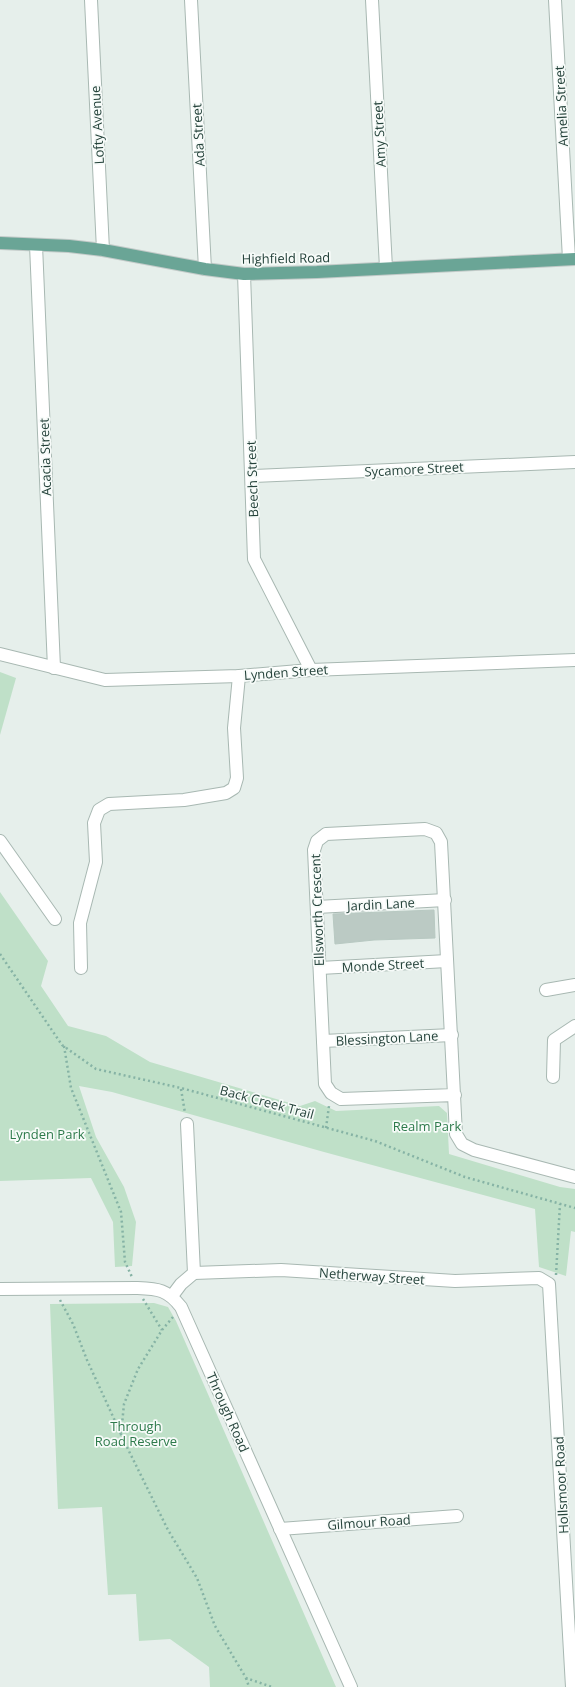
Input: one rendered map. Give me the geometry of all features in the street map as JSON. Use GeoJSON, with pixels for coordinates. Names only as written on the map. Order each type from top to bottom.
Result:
{"type":"FeatureCollection","features":[{"type":"Feature","properties":{"kind":"main road","name":"Highfield Road"},"geometry":{"type":"LineString","coordinates":[[0,243],[69,246],[103,250],[205,269],[244,274],[572,259]]}},
{"type":"Feature","properties":{"kind":"street","name":"Lofty Avenue"},"geometry":{"type":"LineString","coordinates":[[92,0],[103,250]]}},
{"type":"Feature","properties":{"kind":"street","name":"Ada Street"},"geometry":{"type":"LineString","coordinates":[[191,0],[205,269]]}},
{"type":"Feature","properties":{"kind":"street","name":"Amy Street"},"geometry":{"type":"LineString","coordinates":[[372,0],[386,268]]}},
{"type":"Feature","properties":{"kind":"street","name":"Amelia Street"},"geometry":{"type":"LineString","coordinates":[[555,0],[572,259]]}},
{"type":"Feature","properties":{"kind":"street","name":"Acacia Street"},"geometry":{"type":"LineString","coordinates":[[36,245],[54,668]]}},
{"type":"Feature","properties":{"kind":"street","name":"Beech Street"},"geometry":{"type":"LineString","coordinates":[[244,274],[254,559],[311,670]]}},
{"type":"Feature","properties":{"kind":"street","name":"Sycamore Street"},"geometry":{"type":"LineString","coordinates":[[252,476],[575,462]]}},
{"type":"Feature","properties":{"kind":"street","name":"Lynden Street"},"geometry":{"type":"LineString","coordinates":[[0,654],[105,680],[239,676],[311,670],[575,660]]}},
{"type":"Feature","properties":{"kind":"street"},"geometry":{"type":"LineString","coordinates":[[81,968],[80,922],[96,862],[94,823],[99,810],[109,804],[184,800],[226,793],[234,788],[237,778],[234,728],[239,676]]}},
{"type":"Feature","properties":{"kind":"street","name":"Ellsworth Crescent"},"geometry":{"type":"LineString","coordinates":[[331,1093],[325,1084],[314,850],[317,841],[326,834],[425,829],[436,833],[441,842],[456,1134],[462,1144],[474,1150],[575,1177]]}},
{"type":"Feature","properties":{"kind":"street"},"geometry":{"type":"LineString","coordinates":[[0,840],[55,919]]}},
{"type":"Feature","properties":{"kind":"street","name":"Jardin Lane"},"geometry":{"type":"LineString","coordinates":[[317,907],[444,900]]}},
{"type":"Feature","properties":{"kind":"street","name":"Monde Street"},"geometry":{"type":"LineString","coordinates":[[320,968],[447,961]]}},
{"type":"Feature","properties":{"kind":"street"},"geometry":{"type":"LineString","coordinates":[[546,990],[575,985]]}},
{"type":"Feature","properties":{"kind":"street"},"geometry":{"type":"LineString","coordinates":[[553,1077],[554,1040],[575,1026]]}},
{"type":"Feature","properties":{"kind":"street","name":"Blessington Lane"},"geometry":{"type":"LineString","coordinates":[[323,1041],[452,1035]]}},
{"type":"Feature","properties":{"kind":"street"},"geometry":{"type":"LineString","coordinates":[[331,1093],[341,1099],[455,1094]]}},
{"type":"Feature","properties":{"kind":"street"},"geometry":{"type":"LineString","coordinates":[[172,1296],[181,1284],[194,1273],[187,1124]]}},
{"type":"Feature","properties":{"kind":"street","name":"Netherway Street"},"geometry":{"type":"LineString","coordinates":[[194,1273],[281,1270],[455,1281],[539,1278],[550,1288]]}},
{"type":"Feature","properties":{"kind":"street","name":"Through Road"},"geometry":{"type":"LineString","coordinates":[[0,1289],[136,1288],[157,1289],[172,1296],[181,1307],[351,1687]]}},
{"type":"Feature","properties":{"kind":"street","name":"Hollsmoor Road"},"geometry":{"type":"LineString","coordinates":[[550,1288],[572,1687]]}},
{"type":"Feature","properties":{"kind":"street","name":"Gilmour Road"},"geometry":{"type":"LineString","coordinates":[[280,1529],[457,1516]]}},
{"type":"Feature","properties":{"kind":"path","name":"Back Creek Trail"},"geometry":{"type":"LineString","coordinates":[[0,954],[64,1046],[96,1069],[181,1088],[375,1141],[466,1177],[575,1208]]}},
{"type":"Feature","properties":{"kind":"path"},"geometry":{"type":"LineString","coordinates":[[64,1046],[71,1088],[121,1212],[125,1262],[136,1288],[162,1330]]}},
{"type":"Feature","properties":{"kind":"path"},"geometry":{"type":"LineString","coordinates":[[181,1088],[187,1124]]}},
{"type":"Feature","properties":{"kind":"path"},"geometry":{"type":"LineString","coordinates":[[326,1128],[331,1093]]}},
{"type":"Feature","properties":{"kind":"path"},"geometry":{"type":"LineString","coordinates":[[550,1288],[556,1278],[560,1204]]}},
{"type":"Feature","properties":{"kind":"path"},"geometry":{"type":"LineString","coordinates":[[54,1289],[73,1324],[87,1360],[121,1435],[168,1530],[197,1578],[215,1626],[246,1678],[249,1687]]}},
{"type":"Feature","properties":{"kind":"path"},"geometry":{"type":"LineString","coordinates":[[121,1435],[124,1404],[138,1369],[162,1330],[181,1307]]}},
{"type":"Feature","properties":{"kind":"path"},"geometry":{"type":"LineString","coordinates":[[246,1678],[272,1687]]}},
{"type":"Feature","properties":{"kind":"green space"},"geometry":{"type":"Polygon","coordinates":[[[0,672],[16,678],[0,735],[0,672]]]}},
{"type":"Feature","properties":{"kind":"green space","name":"Lynden Park"},"geometry":{"type":"Polygon","coordinates":[[[0,892],[48,961],[41,986],[68,1026],[106,1036],[150,1062],[300,1106],[315,1101],[336,1111],[439,1106],[447,1113],[449,1154],[560,1187],[575,1189],[575,1232],[571,1231],[566,1276],[539,1267],[535,1209],[324,1152],[112,1092],[79,1086],[96,1137],[124,1187],[136,1222],[132,1266],[115,1267],[113,1222],[91,1178],[0,1181],[0,892]]]}},
{"type":"Feature","properties":{"kind":"green space","name":"Through Road Reserve"},"geometry":{"type":"Polygon","coordinates":[[[154,1303],[168,1307],[176,1321],[336,1687],[210,1687],[209,1667],[170,1639],[139,1641],[136,1594],[108,1595],[102,1507],[58,1509],[50,1304],[154,1303]]]}},
{"type":"Feature","properties":{"kind":"building"},"geometry":{"type":"Polygon","coordinates":[[[434,910],[435,938],[374,940],[335,944],[333,914],[434,910]]]}},
{"type":"Feature","properties":{"kind":"park label","name":"Realm Park"},"geometry":{"type":"Point","coordinates":[427,1126]}}]}
